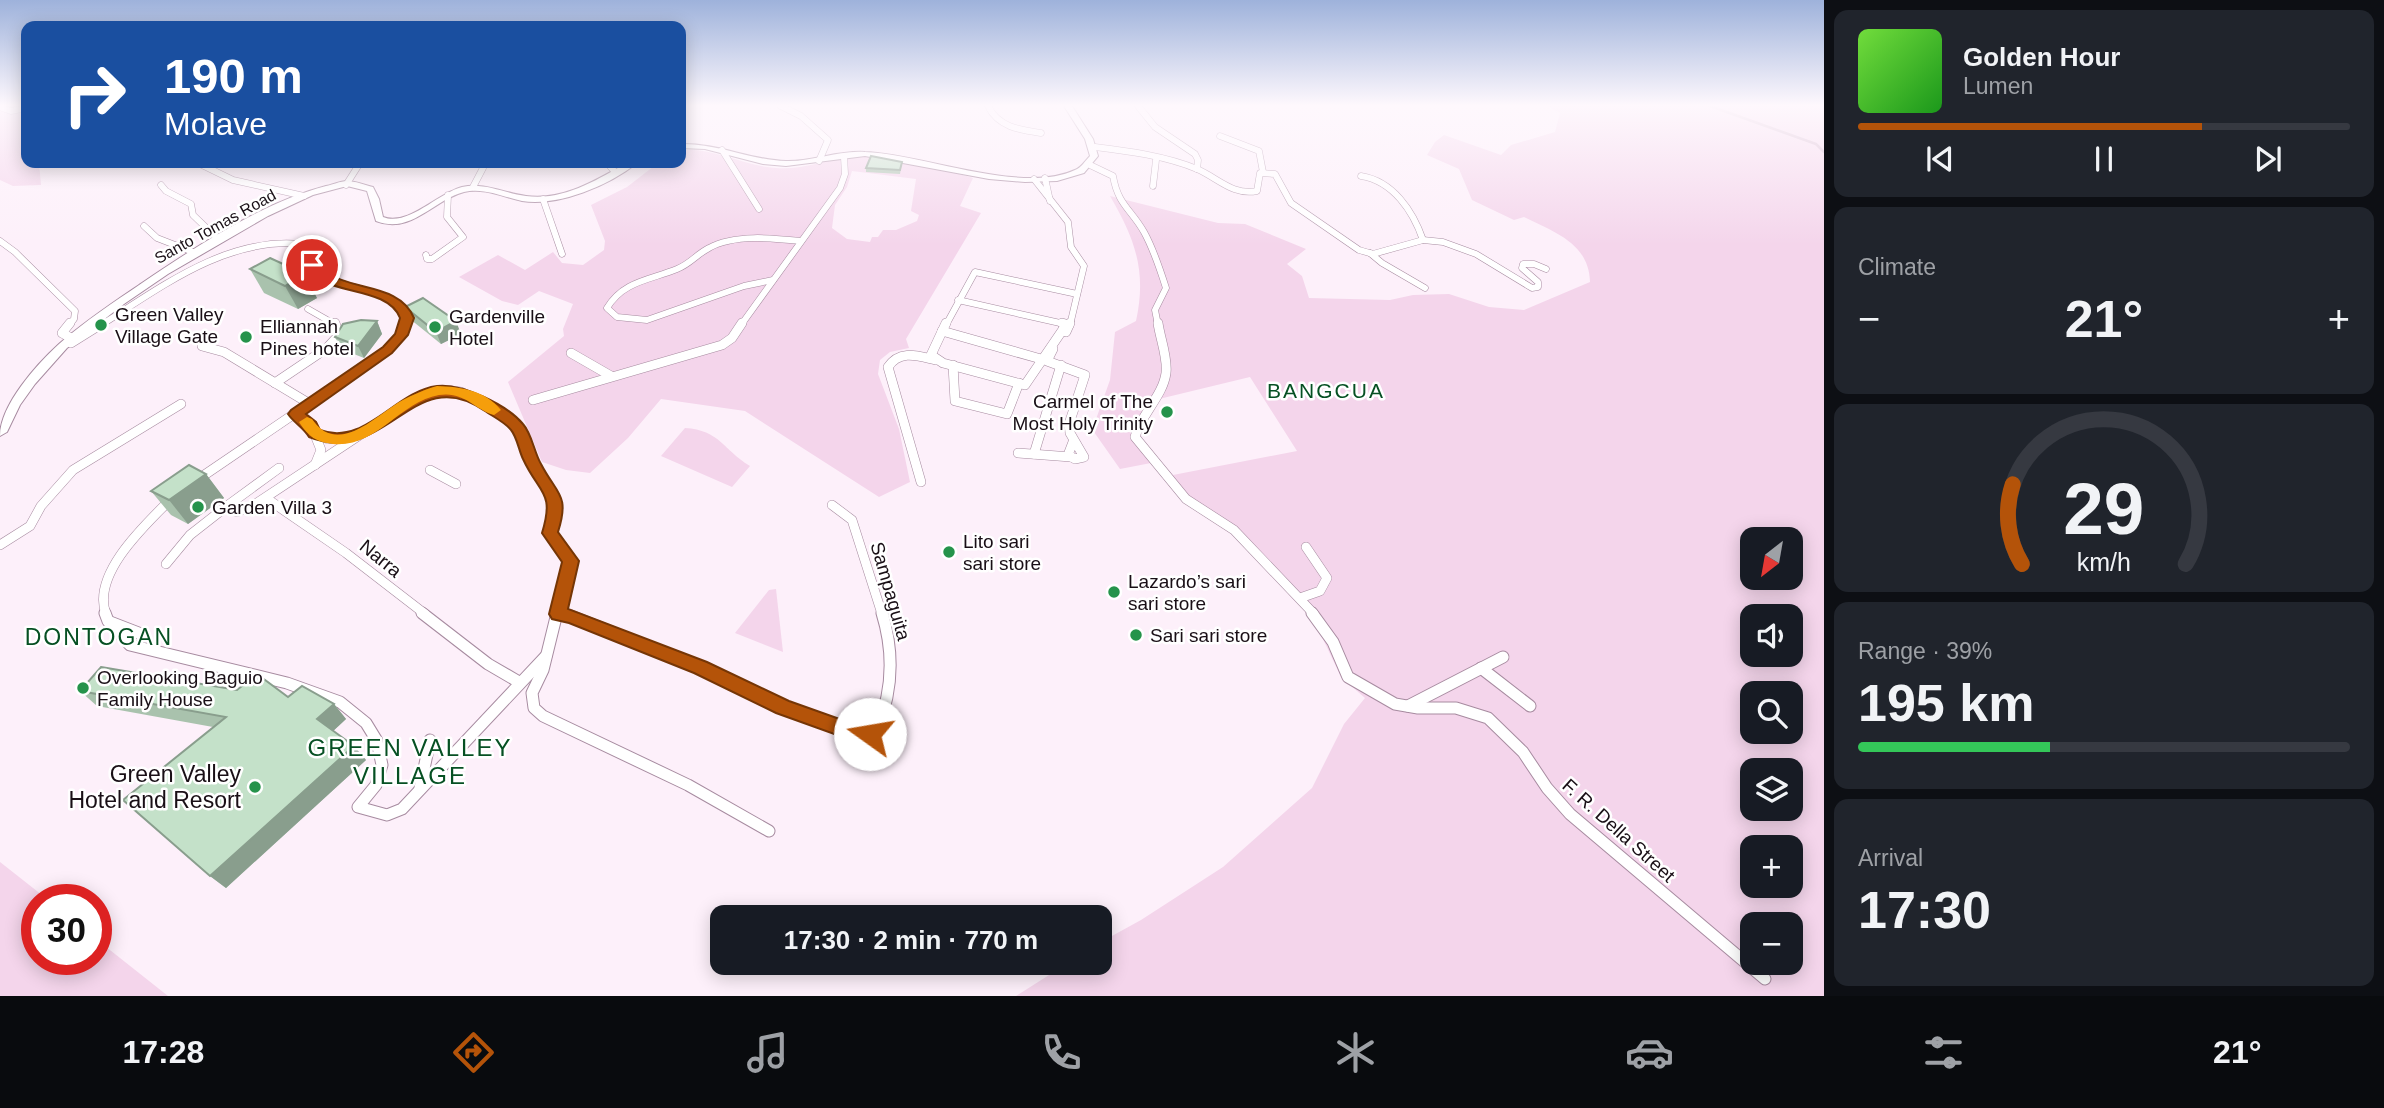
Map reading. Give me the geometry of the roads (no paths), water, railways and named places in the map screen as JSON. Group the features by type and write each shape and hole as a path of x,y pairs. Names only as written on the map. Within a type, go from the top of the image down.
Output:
{"street":[{"path":"725,152 759,209"},
{"path":"730,152 774,163 819,161 865,154 980,177 1034,179 1073,176 1090,165 1094,152"},
{"path":"819,161 823,152"},
{"path":"1131,152 1197,169 1227,188 1248,193 1256,191 1257,176 1263,172"},
{"path":"1193,152 1198,160 1197,169"},
{"path":"1259,152 1259,166 1263,172 1278,176 1287,199 1298,209 1323,223 1356,248 1370,253 1376,260 1424,288"},
{"path":"533,400 722,345 732,338 840,188 845,174 844,157"},
{"path":"1153,186 1156,160"},
{"name":"F. R. Della Street","path":"1090,165 1113,176 1116,195 1143,230 1157,259 1166,288 1154,310 1167,366 1166,376 1138,425 1136,440 1185,499 1234,530 1300,598 1333,642 1348,677 1382,699 1406,707 1456,708 1488,718 1523,752 1546,788 1570,814 1765,979"},
{"path":"205,168 232,179 304,196"},
{"path":"357,168 346,185 362,186 372,191 379,219 383,223 413,216 448,195 473,187 542,199 580,192 625,168"},
{"path":"473,187 484,168"},
{"path":"612,168 616,173"},
{"path":"1361,176 1372,177 1387,186 1417,223 1423,240"},
{"path":"1045,178 1050,202"},
{"path":"1018,453 1080,458 1085,455 1069,434 1070,415 1085,375 1047,361 1068,325 1084,266 1071,247 1068,222 1034,179"},
{"path":"161,185 166,191 191,204 192,215 218,239"},
{"name":"Santo Tomas Road","path":"0,432 15,405 60,349 88,323 193,252 304,196 346,185"},
{"path":"426,255 427,259 432,259 463,237 447,217 448,195"},
{"path":"542,199 562,254"},
{"path":"144,226 157,237 193,252"},
{"path":"773,279 744,286 647,320 617,317 607,308 611,299 623,289 688,265 702,249 774,237 801,241"},
{"path":"1370,253 1423,240 1443,242 1465,249 1532,288 1538,287 1538,282 1522,268 1522,264 1534,264 1546,269"},
{"path":"0,241 15,252 75,311 74,318 62,333 71,338"},
{"path":"60,349 217,259 255,245 290,241 300,244 312,265 325,278 390,299 404,310 407,318 401,335 388,350 185,488"},
{"path":"937,360 931,353 972,274 980,272 1077,294"},
{"path":"958,300 1068,325"},
{"path":"275,383 336,341 338,335 335,323 309,309"},
{"path":"921,482 888,367 891,359 900,355 937,360 1025,385 1041,359 1068,325"},
{"path":"942,331 1041,359"},
{"path":"202,346 224,352 310,404"},
{"path":"571,353 611,376"},
{"path":"953,365 955,401 1007,414 1019,383"},
{"path":"1034,454 1061,365"},
{"path":"227,506 234,511 241,511 266,498 408,403 437,391 461,392 475,397 517,427 532,463 556,502 557,510 550,533 570,561 546,656 532,693 534,708 538,713 688,785 769,831"},
{"path":"0,545 30,526 41,506 73,470 181,404"},
{"path":"296,414 311,425 321,450 314,466"},
{"path":"314,433 328,439 342,439 368,431"},
{"path":"1071,457 1068,451 1073,442"},
{"path":"166,564 190,535 279,468"},
{"path":"430,470 456,484"},
{"path":"176,495 159,509 121,554 104,592 103,607 108,621 130,645 287,683 340,702 366,723 377,741 382,765 376,785 358,807 380,815 395,813 519,681 539,669"},
{"name":"Narra","path":"266,498 346,553 488,664 519,681"},
{"name":"Sampaguita","path":"558,614 571,616 700,667 783,707 862,736 870,734 877,729 887,706 891,667 889,635 852,520 832,505"},
{"path":"1300,598 1320,590 1327,579 1306,547"},
{"path":"108,621 141,634"},
{"path":"1406,707 1503,657"},
{"path":"1481,668 1530,706"},
{"path":"420,789 430,740"}],"place":[{"name":"Green Valley Village Gate","path":"101,325"},
{"name":"Gardenville Hotel","path":"435,327"},
{"name":"Elliannah Pines hotel","path":"246,337"},
{"name":"Carmel of The Most Holy Trinity","path":"1167,412"},
{"name":"Garden Villa 3","path":"198,507"},
{"name":"Lito sari sari store","path":"949,552"},
{"name":"Lazardo’s sari sari store","path":"1114,592"},
{"name":"Sari sari store","path":"1136,635"},
{"name":"Overlooking Baguio Family House","path":"83,688"},
{"name":"Green Valley Hotel and Resort","path":"255,787"}],"district":[{"name":"BANGCUA","path":"1326,391"},
{"name":"DONTOGAN","path":"99,637"},
{"name":"GREEN VALLEY VILLAGE","path":"410,762"}]}
